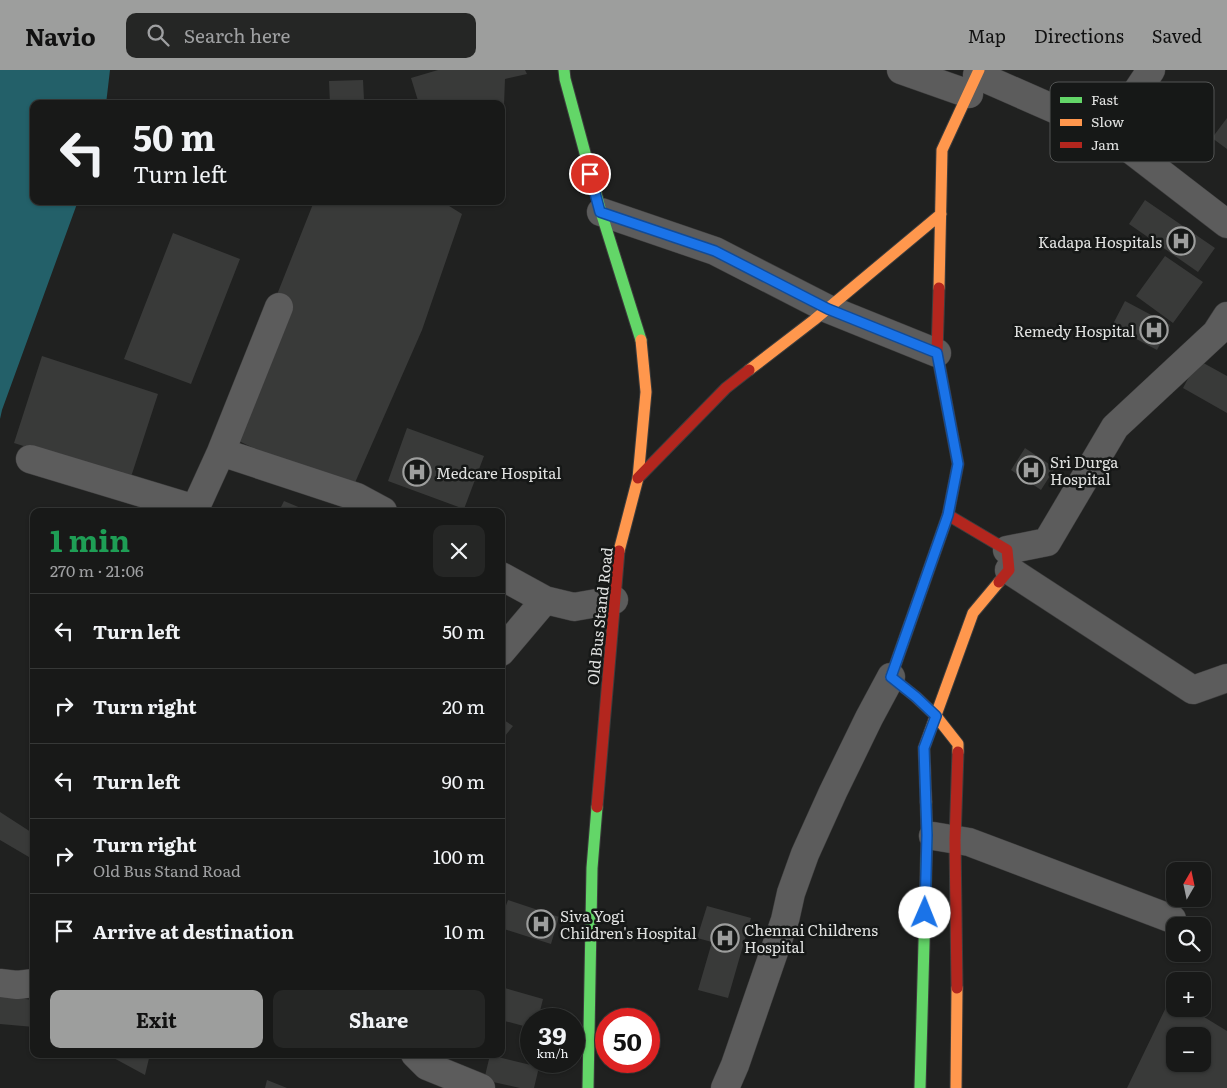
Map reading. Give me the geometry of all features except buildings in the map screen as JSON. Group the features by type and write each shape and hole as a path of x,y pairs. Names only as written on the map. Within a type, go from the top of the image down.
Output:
{"main road":[{"name":"Old Bus Stand Road","path":"564,70 600,212 641,341 646,392 638,478 618,554 614,600 592,868 588,1088"},
{"path":"956,1088 955,840 958,744 936,716 891,677 948,515 958,464 937,353 942,150 975,80"},
{"path":"638,478 726,388 828,309 941,214"},
{"path":"920,1088 927,835 924,748 973,613 1008,560 948,515"}],"street":[{"path":"901,70 975,80 1050,110"},
{"path":"1143,82 1151,70"},
{"path":"1146,162 1227,224"},
{"path":"600,212 715,251 828,309 937,353"},
{"path":"195,508 221,452 279,306"},
{"path":"1008,560 1047,542 1115,427 1223,329"},
{"path":"221,452 357,497 378,508"},
{"path":"30,459 192,508"},
{"path":"1008,560 1193,690 1227,678"},
{"path":"505,578 545,600 574,607 614,600"},
{"path":"505,647 545,600"},
{"path":"725,1088 785,920 791,893 805,854 833,792 891,677"},
{"path":"927,835 969,842 1167,917"},
{"path":"0,983 17,985 30,983"},
{"path":"419,1058 427,1066 481,1088"}],"water":[{"path":"0,70 110,70 106,100 30,100 30,205 77,205 0,419"}],"traffic: fast":[{"path":"564,70 601,212 641,340"},
{"path":"920,1088 927,835 926,802"},
{"path":"588,1088 592,868 597,807"}],"traffic: slow":[{"path":"939,288 942,150 979,70"},
{"path":"749,370 814,320 941,214"},
{"path":"619,551 638,478 646,392 641,340"},
{"path":"948,515 891,677 936,716 958,744 958,752"},
{"path":"926,802 924,748 973,613 999,582"},
{"path":"956,1088 957,988"}],"traffic: jam":[{"path":"939,288 937,353 958,464 948,515 1007,550 1009,570 999,582"},
{"path":"638,478 726,388 749,370"},
{"path":"597,807 619,551"},
{"path":"957,988 955,840 958,752"}],"place":[{"name":"Kadapa Hospitals","path":"1181,241"},
{"name":"Remedy Hospital","path":"1154,330"},
{"name":"Sri Durga Hospital","path":"1031,470"},
{"name":"Medcare Hospital","path":"417,472"},
{"name":"Siva Yogi Children's Hospital","path":"541,924"},
{"name":"Chennai Childrens Hospital","path":"725,938"}],"route":[{"path":"590,174 600,212 715,251 828,309 937,353 958,464 948,515 891,677 936,716 924,748 927,835 925,913"}]}
